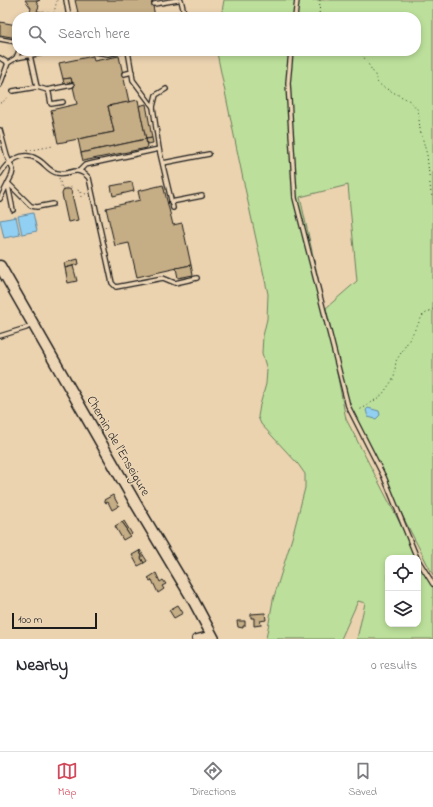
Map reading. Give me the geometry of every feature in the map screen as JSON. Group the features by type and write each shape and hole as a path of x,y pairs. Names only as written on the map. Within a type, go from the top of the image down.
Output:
{"street":[{"name":"Chemin de l'Enseigure","path":"0,266 136,504 192,598 213,637"},
{"path":"196,639 213,637"}],"lane":[{"path":"66,0 68,12"},
{"path":"154,4 178,0"},
{"path":"181,0 184,12"},
{"path":"296,12 297,0"},
{"path":"0,39 12,41"},
{"path":"0,85 8,63 16,58 25,56"},
{"path":"30,56 37,86"},
{"path":"129,56 133,80 153,107"},
{"path":"291,56 288,83 295,198 348,406 384,478 416,555"},
{"path":"0,58 8,63"},
{"path":"124,74 132,72"},
{"path":"13,91 37,86 47,90 72,85"},
{"path":"166,89 156,94 153,107 159,149 173,208"},
{"path":"47,90 49,92 51,104 63,102"},
{"path":"0,130 9,163 13,170 0,199"},
{"path":"79,171 85,165 159,149"},
{"path":"162,163 209,154"},
{"path":"0,174 14,159 29,156 37,159 58,174 75,170 85,174 88,178 112,283 116,287 163,278 175,283 197,278"},
{"path":"8,184 31,206 37,207 53,204"},
{"path":"8,184 13,210"},
{"path":"171,202 202,196"},
{"path":"0,336 26,328 33,324"},
{"path":"421,564 433,584"}],"path":[{"path":"54,12 57,0"},
{"path":"319,12 320,0"},
{"path":"363,56 375,75 377,82 383,87 410,101 418,110 420,129 427,155 431,194 433,198"},
{"path":"0,103 3,102 8,96"},
{"path":"26,151 53,146"},
{"path":"59,178 62,189 71,187 90,197"},
{"path":"80,192 81,197"},
{"path":"105,226 106,228 110,226"},
{"path":"352,413 365,407 382,395 394,378 396,361 422,315 433,309"}],"green space":[{"path":"224,0 433,0 433,575 350,414 326,308 357,281 348,185 300,197 322,296 346,419 416,555 385,555 385,627 421,627 421,564 433,585 433,639 357,639 365,603 358,601 341,639 266,639 273,600 292,538 305,488 305,474 298,464 261,424 258,417 266,384 267,370 262,353 263,336 267,319 268,294 218,56 421,56 421,12 222,12"}],"water":[{"path":"33,213 37,231 22,234 18,216"},
{"path":"16,217 20,235 4,238 0,220"},
{"path":"368,408 379,411 380,415 376,419 368,417 366,410"}],"building":[{"path":"25,0 40,0 36,2 39,6 37,11 42,12 30,12 31,8"},
{"path":"75,0 152,0 154,12 78,12"},
{"path":"0,22 12,24 12,37 0,35"},
{"path":"93,56 94,61 119,56 129,102 108,106 114,132 58,143 51,110 77,104 71,78 63,79 59,63"},
{"path":"71,78 72,82 64,84 63,79"},
{"path":"138,100 146,139 81,153 78,139 114,132 108,106"},
{"path":"146,104 152,138 146,139 139,106"},
{"path":"152,138 153,143 147,144 146,139"},
{"path":"146,139 147,148 83,161 81,153"},
{"path":"132,182 134,191 113,196 111,186"},
{"path":"163,185 173,225 182,223 191,265 137,277 129,243 115,246 106,208 140,200 138,191"},
{"path":"64,189 71,190 78,220 68,222 62,194"},
{"path":"78,259 79,264 65,268 64,263"},
{"path":"191,265 193,275 178,278 176,268"},
{"path":"73,266 77,281 68,283 65,268"},
{"path":"113,495 119,506 112,510 108,502 106,503 104,500"},
{"path":"124,521 132,534 130,536 122,522"},
{"path":"122,522 130,536 123,540 115,526"},
{"path":"140,550 147,561 144,563 141,558 142,556 139,551"},
{"path":"139,551 144,563 138,566 132,555"},
{"path":"156,573 160,582 163,580 166,584 162,586 164,589 158,593 152,580 150,581 148,578"},
{"path":"178,605 183,613 174,618 169,610"},
{"path":"265,613 266,620 260,621 261,625 254,626 254,618 251,618 251,614"},
{"path":"237,621 245,621 245,626 243,626 243,628 238,627"}]}
